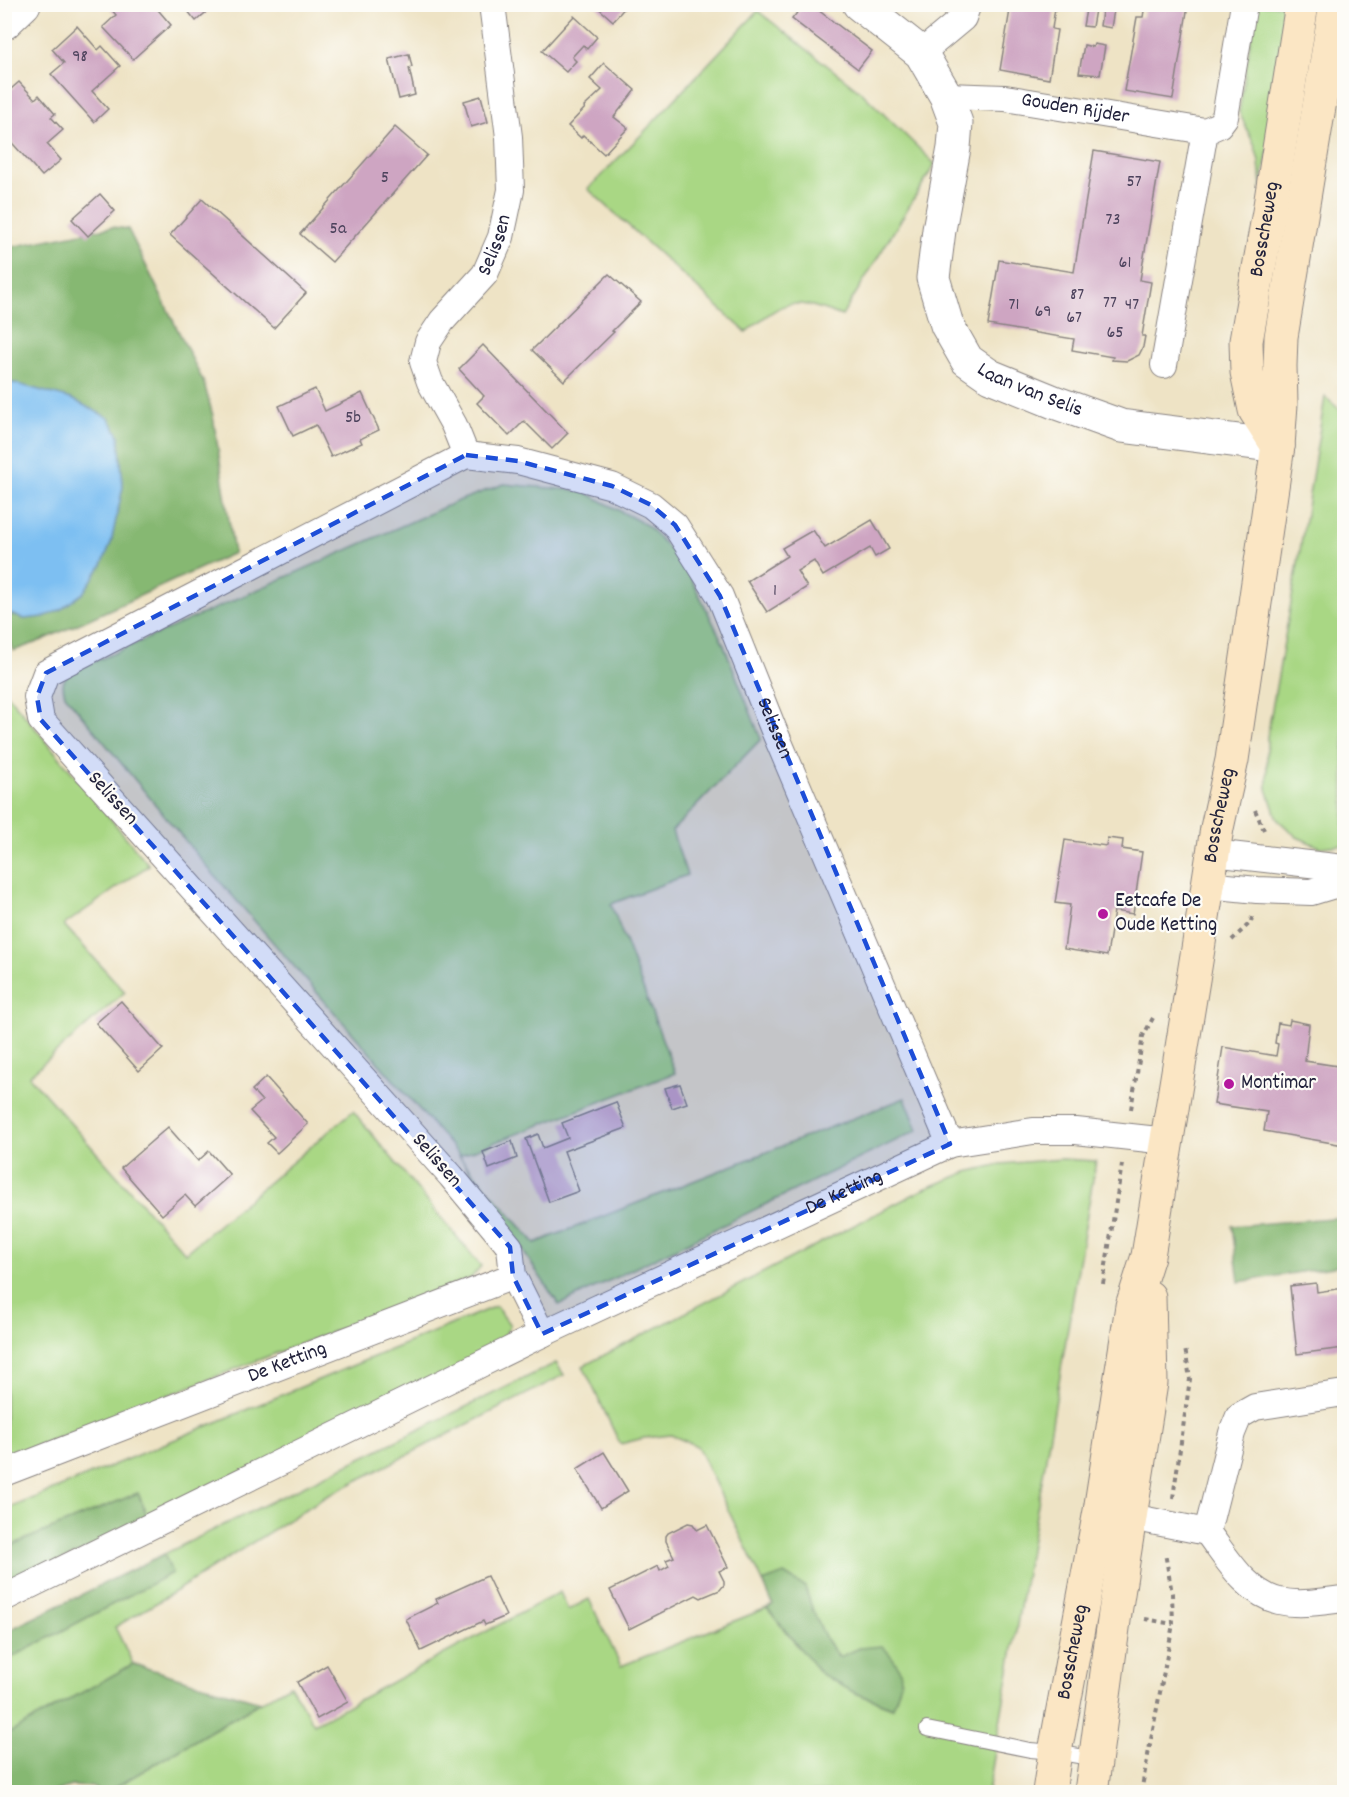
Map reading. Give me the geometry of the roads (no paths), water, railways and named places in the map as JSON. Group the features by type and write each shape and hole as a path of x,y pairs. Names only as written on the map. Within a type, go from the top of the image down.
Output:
{"main road":[{"name":"Bosscheweg","path":"1278,446 1255,410 1247,372 1246,341 1302,4"},
{"name":"Bosscheweg","path":"1049,1792 1055,1752 1151,1383 1148,1257 1213,853 1232,760 1278,446 1281,404 1281,337 1336,4"},
{"name":"Bosscheweg","path":"1091,1792 1115,1613 1116,1513"}],"street":[{"path":"4,22 24,4"},
{"name":"Selissen","path":"466,455 454,425 430,382 423,362 428,342 442,321 485,273 501,237 511,190 509,137 492,4"},
{"name":"Laan van Selis","path":"859,4 921,53 946,96 956,123 933,278 947,325 968,360 990,376 1121,426 1278,446"},
{"path":"921,53 963,18 968,4"},
{"path":"1164,365 1205,131 1219,125 1225,117 1244,4"},
{"name":"Gouden Rijder","path":"946,96 1005,98 1205,131"},
{"name":"Selissen","path":"513,1276 510,1247 451,1176 41,720 37,697 46,673 466,455 518,461 612,486 651,505 675,525 720,596 773,728 950,1144"},
{"path":"1213,853 1344,868"},
{"path":"1208,885 1311,892 1344,882"},
{"name":"De Ketting","path":"4,1598 542,1334 950,1144 1033,1131 1076,1131 1167,1141"},
{"path":"513,1276 542,1334"},
{"name":"De Ketting","path":"4,1473 513,1276"},
{"path":"1207,1532 1232,1433 1239,1416 1255,1407 1344,1393"},
{"path":"1116,1513 1207,1532 1243,1578 1258,1593 1279,1601 1303,1603 1344,1599"}],"lane":[{"path":"927,1729 1030,1750 1096,1759"}],"water":[{"path":"5,382 72,399 109,418 119,435 123,487 111,543 102,565 83,593 60,610 44,617 24,619 5,612"}],"place":[{"name":"Eetcafe De Oude Ketting","path":"1103,914"},
{"name":"Montimar","path":"1229,1084"}]}
